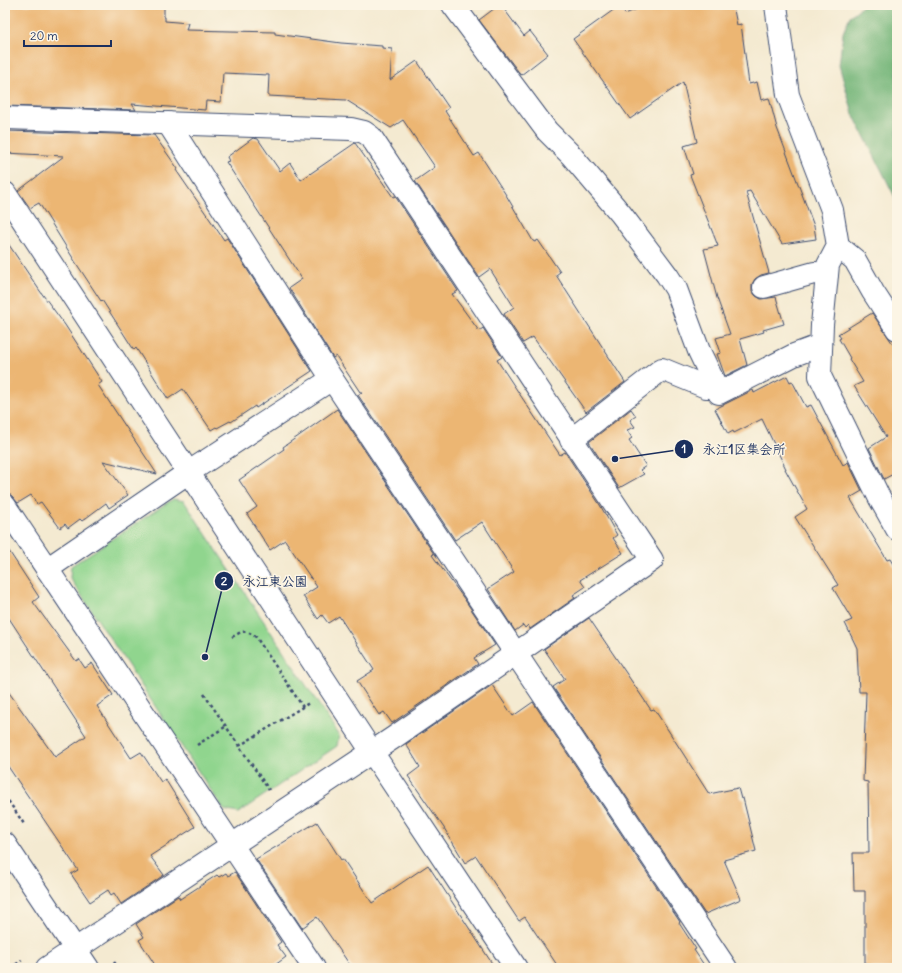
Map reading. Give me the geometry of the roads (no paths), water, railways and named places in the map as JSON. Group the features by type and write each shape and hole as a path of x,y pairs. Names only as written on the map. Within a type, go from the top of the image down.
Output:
{"street":[{"path":"453,5 547,131 571,155 621,214 667,275 676,289 699,351 719,393 794,355 821,345"},
{"path":"776,5 788,94 832,210 838,246 828,265 821,345 820,376 879,497 897,529"},
{"path":"5,118 351,129 364,132 371,137 652,560 372,752 47,968"},
{"path":"168,123 332,379 726,968"},
{"path":"5,193 372,752 516,968"},
{"path":"838,246 855,260 873,292 897,329"},
{"path":"764,288 814,273 827,274"},
{"path":"571,440 662,369 706,387 716,386"},
{"path":"47,569 188,472 332,379"},
{"path":"5,506 314,968"},
{"path":"5,844 88,968"}],"place":[{"name":"永江1区集会所","path":"615,459"},
{"name":"永江東公園","path":"205,657"}]}
